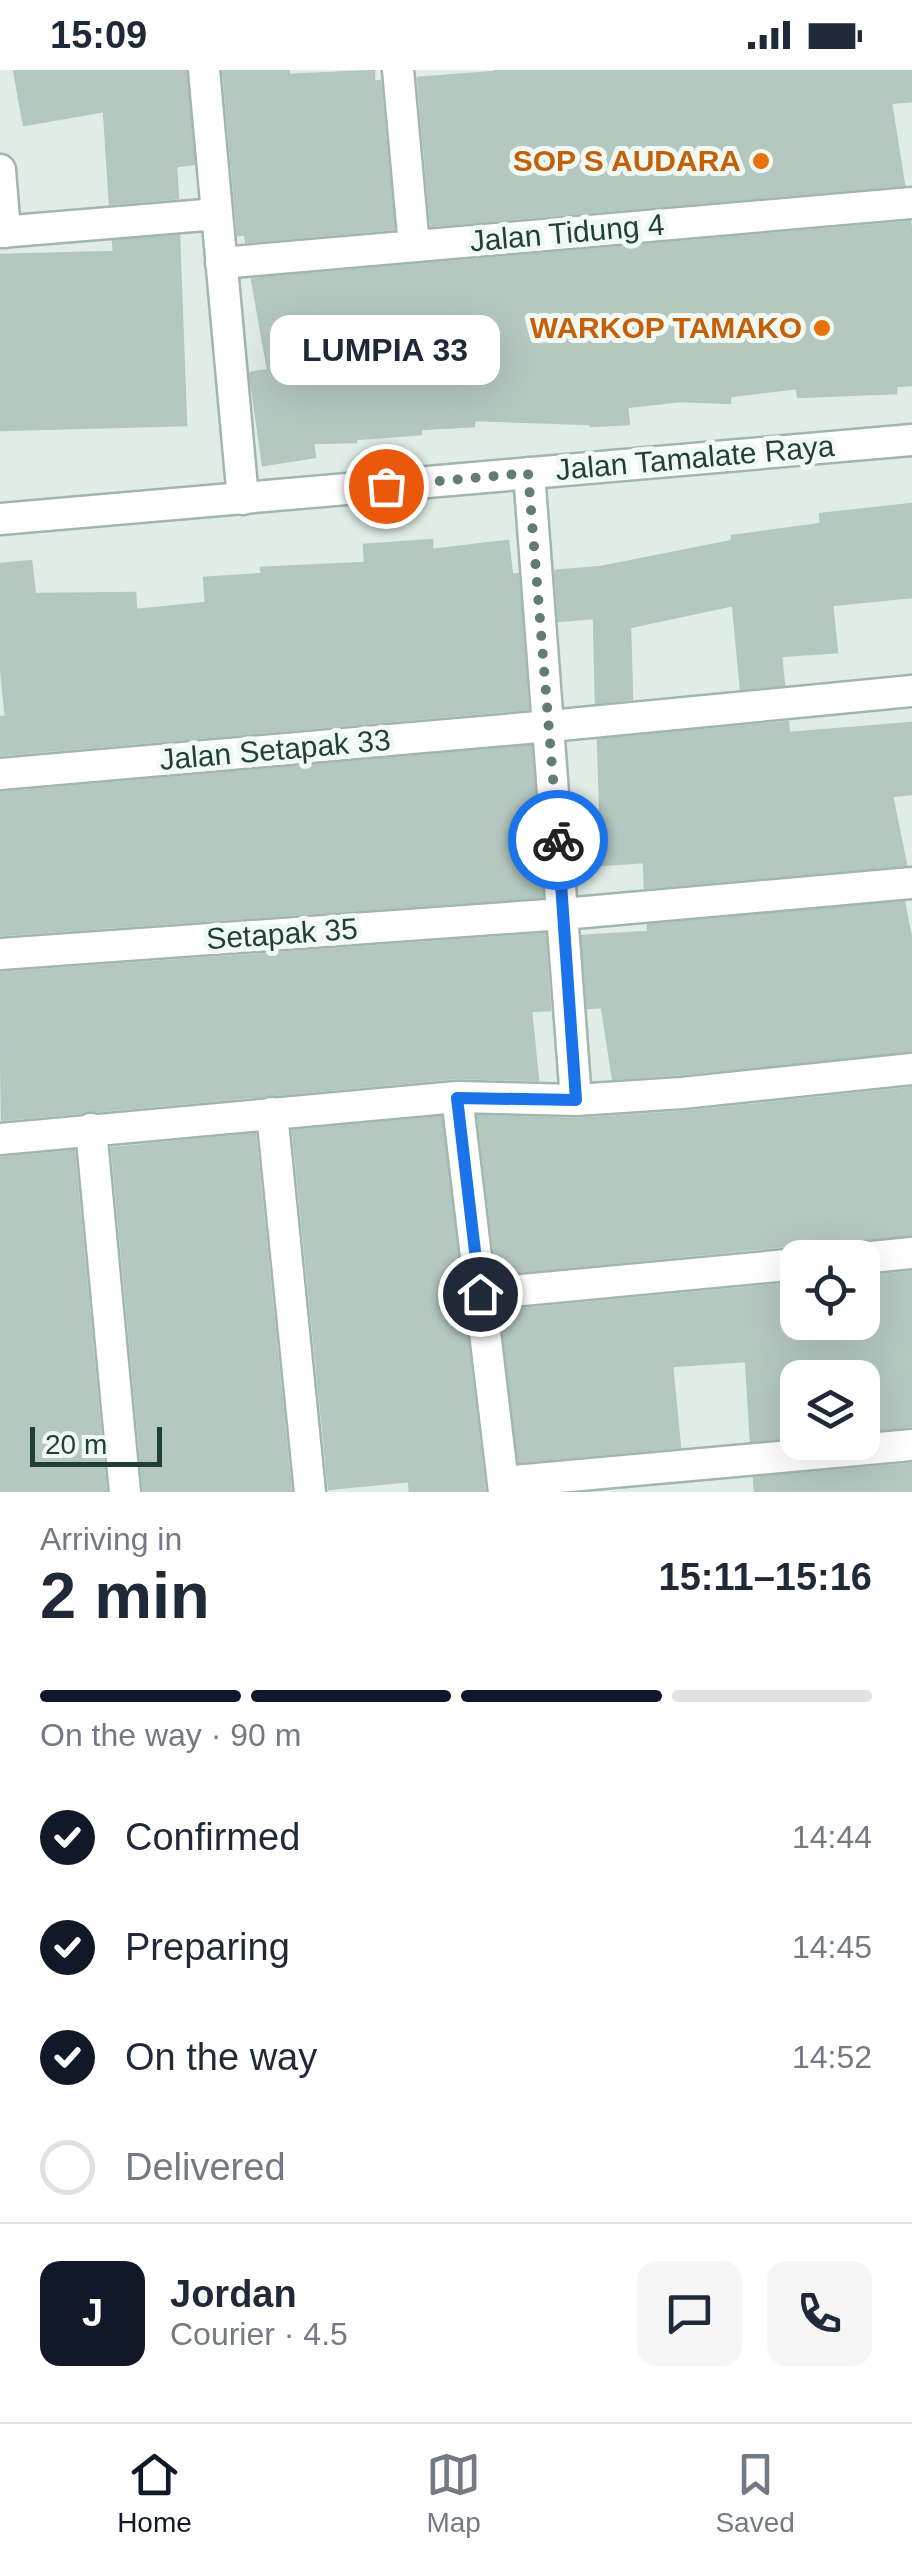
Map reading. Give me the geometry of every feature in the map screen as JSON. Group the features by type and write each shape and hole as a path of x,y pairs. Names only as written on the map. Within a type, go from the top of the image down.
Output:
{"street":[{"path":"204,70 242,499"},
{"path":"398,70 414,246"},
{"path":"0,170 2,232 217,214"},
{"name":"Jalan Tidung 4","path":"221,264 912,203"},
{"name":"Jalan Tamalate Raya","path":"0,519 912,440"},
{"path":"528,473 576,1100"},
{"name":"Jalan Setapak 33","path":"0,774 912,691"},
{"name":"Setapak 35","path":"0,954 564,914 912,883"},
{"path":"0,1138 457,1098 576,1100 700,1091 912,1069"},
{"path":"457,1098 504,1487 912,1444"},
{"path":"272,1113 310,1492"},
{"path":"91,1130 125,1492"},
{"path":"880,1256 912,1253"},
{"path":"480,1294 780,1266"}],"building":[{"path":"14,70 186,70 194,164 176,166 178,198 110,204 104,111 24,125"},
{"path":"223,70 288,70 289,75 374,71 374,82 380,81 394,229 246,242 245,234 238,235"},
{"path":"495,70 912,70 912,101 891,103 904,185 431,226 418,78"},
{"path":"910,222 912,385 896,386 896,393 798,397 797,388 730,396 730,403 680,401 627,407 629,424 474,420 474,426 421,429 421,434 313,443 315,457 263,465 250,373 268,370 252,279"},
{"path":"179,236 186,425 0,430 0,255 114,252 113,241"},
{"path":"912,504 912,597 832,605 837,652 781,656 784,685 741,689 733,605 630,627 632,699 596,703 594,618 559,621 555,571 601,567 732,541 732,536 821,524 820,514"},
{"path":"432,540 432,550 508,541 512,575 518,574 528,709 0,755 0,717 6,717 0,659 0,564 31,561 35,594 135,593 136,610 206,603 204,578 262,574 261,568 365,563 364,545"},
{"path":"788,722 789,733 912,723 912,794 892,796 906,865 645,888 644,862 602,865 598,740"},
{"path":"531,746 542,897 0,935 0,793"},
{"path":"904,902 912,943 912,1051 613,1079 602,1007 588,1008 582,936 648,932 648,925"},
{"path":"545,934 550,1010 531,1011 538,1080 455,1078 2,1120 0,973"},
{"path":"912,1088 912,1235 780,1240 780,1247 497,1274 478,1116 577,1119"},
{"path":"441,1117 485,1492 410,1492 409,1481 329,1489 293,1131"},
{"path":"255,1134 291,1492 144,1492 112,1148"},
{"path":"74,1151 106,1492 0,1492 0,1158"},
{"path":"912,1272 912,1426 880,1429 880,1360 780,1360 780,1439 751,1441 746,1361 672,1366 680,1447 519,1462 501,1311 780,1285 780,1340 880,1340 880,1275"},
{"path":"912,1464 912,1492 755,1492 754,1478"}],"way so far":[{"path":"386,486 528,473 558,840"}],"place":[{"name":"SOP S AUDARA","path":"761,161"},
{"name":"WARKOP TAMAKO","path":"822,328"},
{"name":"LUMPIA 33","path":"386,486"}],"route":[{"path":"480,1294 457,1098 576,1100 558,840"}]}
